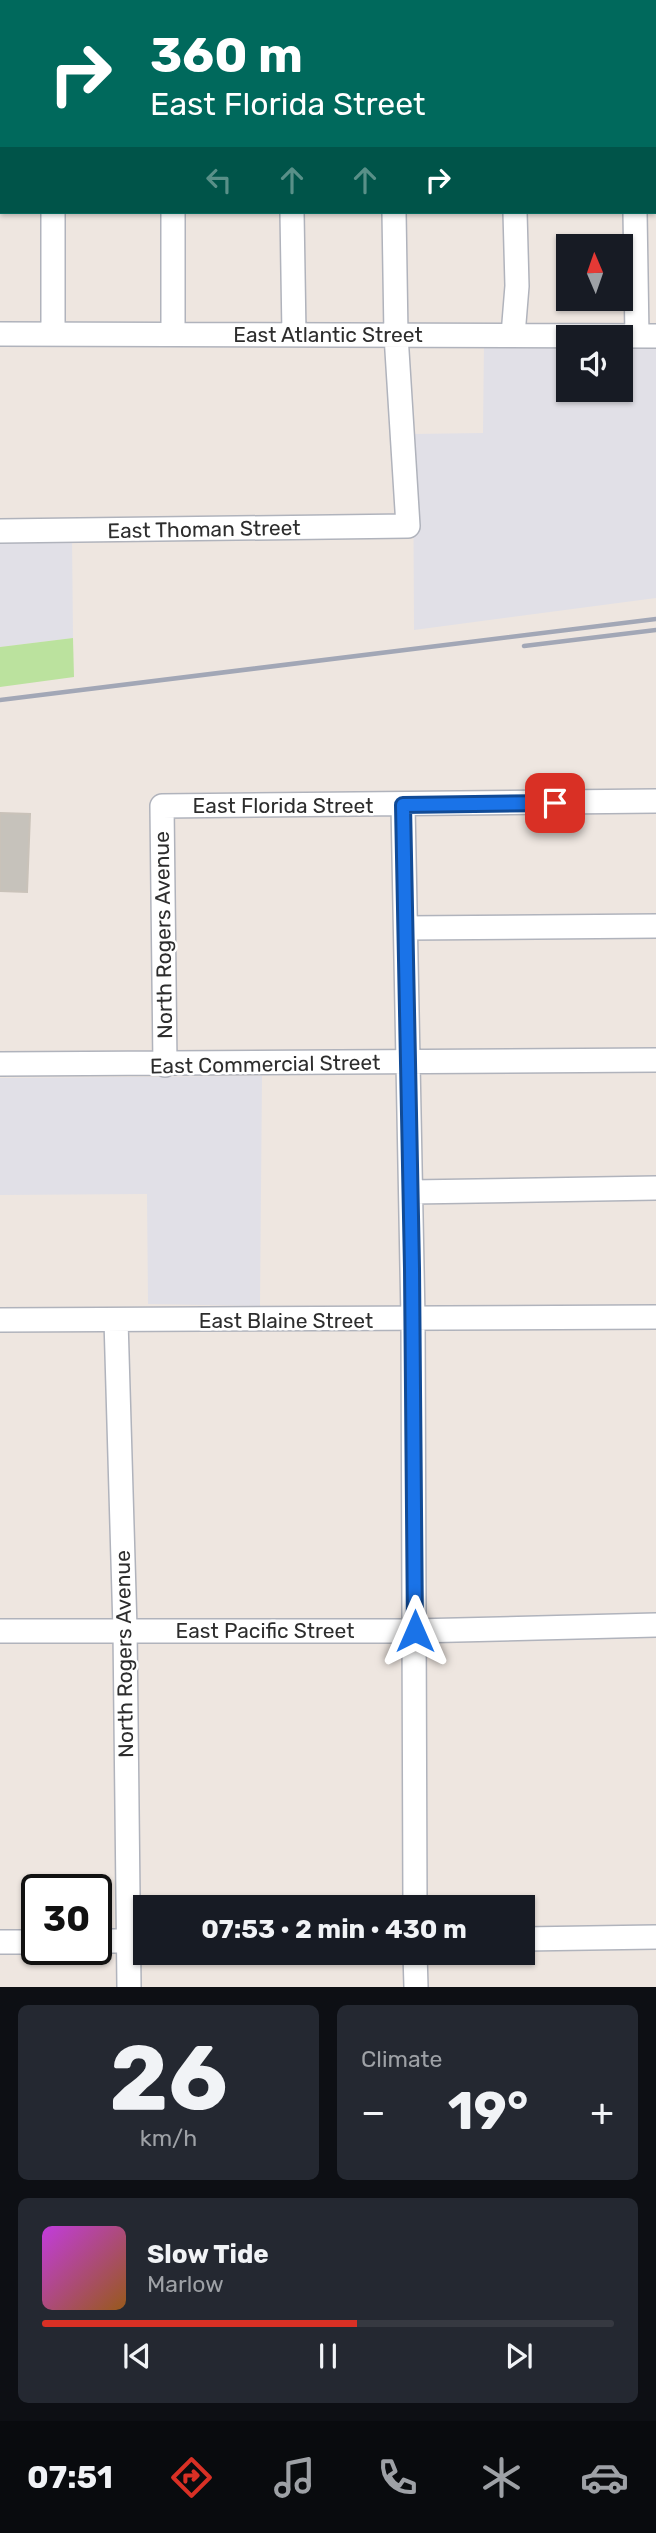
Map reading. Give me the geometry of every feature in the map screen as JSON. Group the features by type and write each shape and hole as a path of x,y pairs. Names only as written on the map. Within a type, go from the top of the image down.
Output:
{"street":[{"path":"52,214 53,334"},
{"path":"173,214 173,333"},
{"path":"292,214 294,334"},
{"path":"394,214 396,335"},
{"path":"513,335 517,286 515,214"},
{"path":"635,214 646,336"},
{"name":"East Atlantic Street","path":"0,334 646,336"},
{"name":"East Thoman Street","path":"0,531 408,526 396,335"},
{"name":"East Florida Street","path":"162,806 656,802"},
{"path":"403,805 413,1319 415,1895"},
{"name":"North Rogers Avenue","path":"162,806 165,1065"},
{"path":"406,928 656,926"},
{"name":"East Commercial Street","path":"0,1064 656,1060"},
{"path":"411,1192 656,1188"},
{"name":"East Blaine Street","path":"0,1320 656,1317"},
{"name":"North Rogers Avenue","path":"116,1320 135,1895"},
{"name":"East Pacific Street","path":"0,1631 415,1631 656,1625"},
{"path":"535,1940 656,1937"},
{"path":"112,1941 133,1941"},
{"path":"0,1942 21,1942"},
{"name":"North Rogers Avenue","path":"129,1987 133,1964"},
{"path":"415,1965 416,1987"}],"shaded area":[{"path":"484,341 556,342 556,402 633,402 633,342 656,342 656,598 414,630 413,434 483,433"},
{"path":"0,537 72,537 73,638 0,647"},
{"path":"262,1076 260,1306 148,1304 147,1194 0,1195 0,1078"}],"green space":[{"path":"73,638 74,677 0,687 0,647"}],"building":[{"path":"0,813 30,814 27,892 0,891"}],"railway":[{"path":"0,700 656,619"},
{"path":"524,646 656,630"}],"route":[{"path":"415,1631 412,1268 403,805 555,803"}]}
